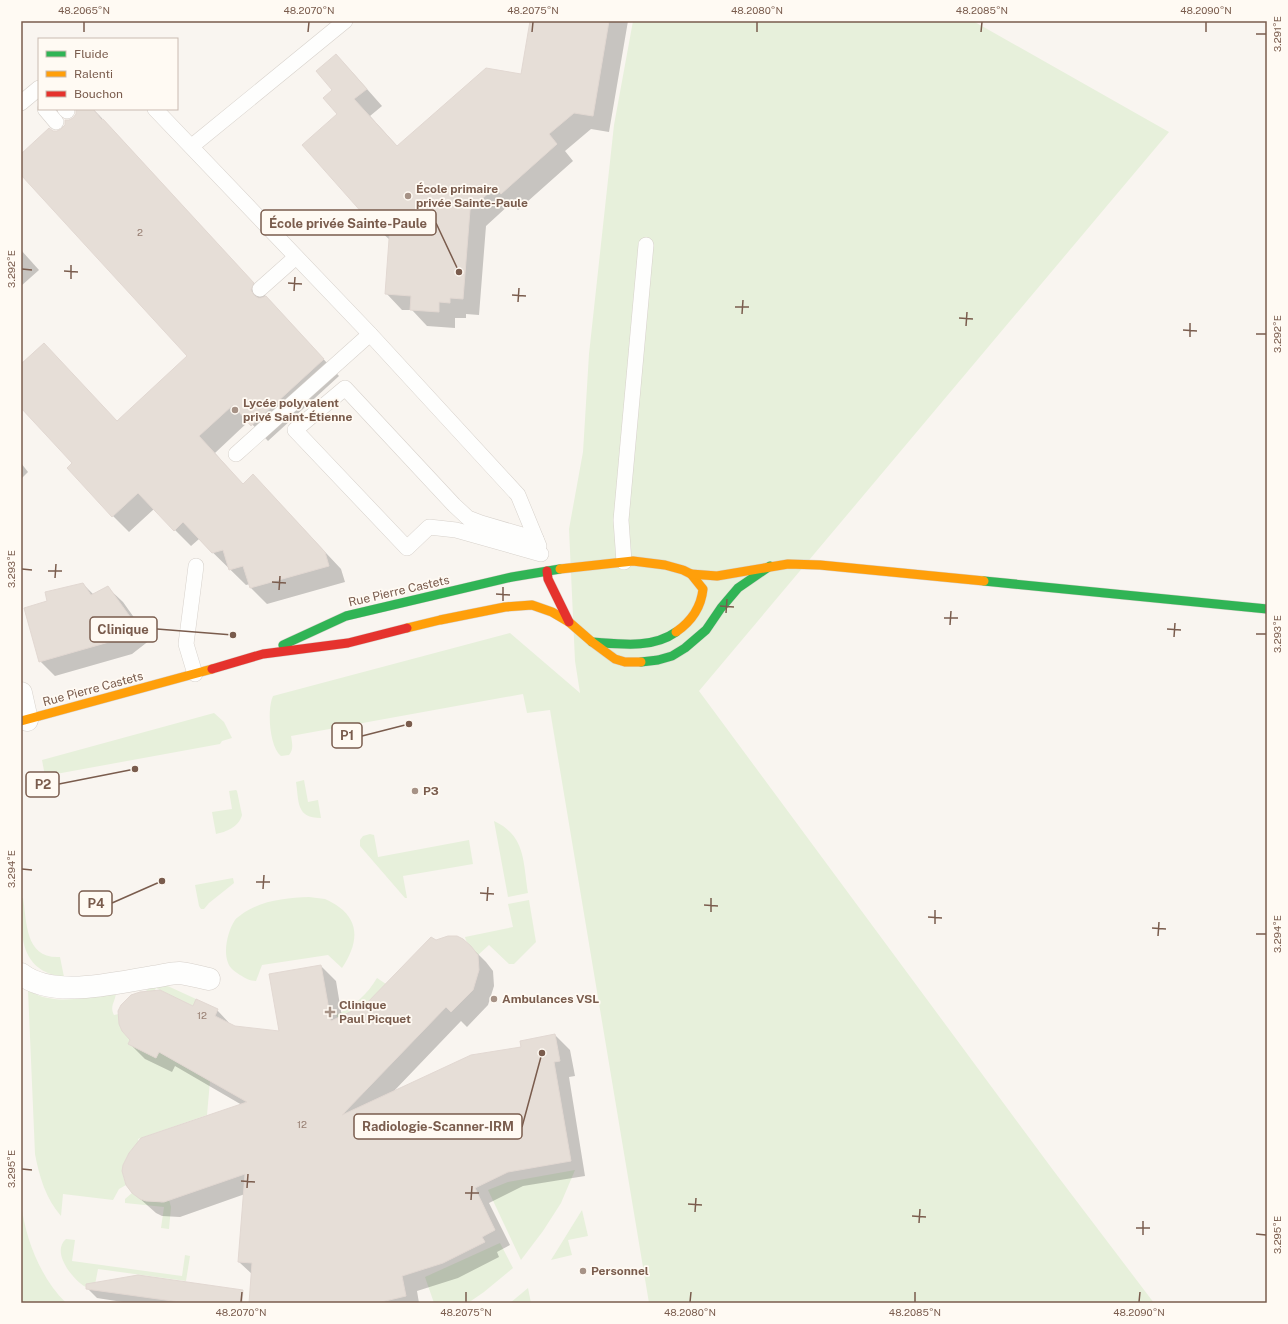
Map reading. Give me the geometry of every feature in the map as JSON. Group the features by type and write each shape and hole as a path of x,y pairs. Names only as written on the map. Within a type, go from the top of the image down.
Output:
{"street":[{"name":"Rue Pierre Castets","path":"24,721 263,654 346,616 512,577 547,571 633,561 665,565 691,574 717,576 788,564 820,565 1267,609"},
{"path":"547,571 548,579 569,622 615,659 625,662 644,662 672,656 685,648 706,630 721,608 738,588 770,566"},
{"path":"592,642 630,645 652,642 669,637 686,625 702,601 702,589 691,574"},
{"name":"Rue Pierre Castets","path":"263,654 348,643 480,611 505,607 532,605 552,612 569,622"},
{"path":"21,692 24,721"},
{"path":"21,974 28,980 46,986 64,988 89,986 178,973 210,979"}],"lane":[{"path":"192,146 345,21"},
{"path":"46,110 56,122"},
{"path":"157,110 370,334 518,495 542,554 547,571"},
{"path":"624,562 621,520 646,245"},
{"path":"260,290 296,257"},
{"path":"236,454 370,334"},
{"path":"536,540 468,518 454,506 345,388 295,430 407,548 429,527 456,530 542,554"},
{"path":"195,674 186,644 196,566"}],"green space":[{"path":"633,21 973,21 1169,132 699,691 1053,1170 1154,1303 649,1303 550,710 527,713 523,694 291,736 292,748 289,755 281,756 274,744 270,727 270,709 273,696 510,633 580,693 575,661 569,529 583,452 589,354 614,125"},
{"path":"214,713 224,722 232,738 222,741 220,744 45,776 42,760"},
{"path":"304,780 308,802 318,800 321,818 307,815 300,808 296,782"},
{"path":"236,790 242,815 235,826 224,832 216,834 212,812 232,809 229,791"},
{"path":"494,821 512,834 518,842 523,861 528,893 508,897"},
{"path":"370,834 374,835 378,857 469,840 473,864 403,876 407,898 405,898 360,846 360,840 363,836"},
{"path":"233,878 234,883 209,903 204,909 201,909 199,906 195,885"},
{"path":"309,897 325,899 339,907 351,921 354,928 353,944 351,952 342,968 328,955 262,965 256,981 246,978 232,969 227,958 226,945 232,925 236,918 250,909 266,903 283,899"},
{"path":"21,898 23,898 27,928 34,946 40,952 49,956 60,957 64,977 49,973 38,967 31,959 23,938 21,925"},
{"path":"529,900 536,942 514,964 509,964 489,945 478,955 468,944 465,937 513,927 508,904"},
{"path":"377,978 386,984 365,1005 338,1018 336,1015 360,1000"},
{"path":"159,982 196,999 193,1006 156,988 154,992 146,991 152,985"},
{"path":"28,990 38,995 60,999 83,998 116,992 112,1009 114,1015 119,1014 120,1025 130,1040 129,1044 156,1057 159,1052 210,1081 207,1115 138,1139 139,1143 130,1152 123,1167 126,1185 119,1189 113,1200 63,1194 61,1216 47,1195 35,1154"},
{"path":"575,1170 561,1203 543,1231 521,1260 488,1190 508,1182"},
{"path":"132,1193 148,1201 160,1201 161,1203 169,1200 171,1207 169,1229 161,1228 164,1207 125,1203 125,1199"},
{"path":"21,1204 26,1231 36,1257 49,1282 66,1303 21,1303"},
{"path":"582,1210 588,1236 568,1240 572,1255 551,1260"},
{"path":"66,1239 75,1240 72,1261 182,1276 185,1255 190,1256 186,1281 98,1269 94,1290 80,1283 67,1268 61,1256 62,1244"},
{"path":"500,1243 513,1268 468,1303 434,1303 425,1277"},
{"path":"528,1288 531,1303 510,1303"}],"building":[{"name":"École primaire privée Sainte-Paule","path":"530,21 609,21 593,116 574,113 549,134 557,144 501,194 495,187 470,210 463,299 450,298 450,303 439,302 439,312 410,310 411,296 385,294 390,226 372,224 302,145 337,114 323,98 332,90 316,71 336,54 367,89 354,99 397,146 486,68 521,74"},
{"path":"76,110 94,110 102,120 103,119 254,283 251,290 254,295 258,298 266,296 324,359 251,426 233,405 199,436 243,484 253,474 325,552 329,566 250,588 243,566 229,570 223,550 212,553 183,522 174,531 138,493 112,517 67,468 72,463 21,408 21,364 44,343 117,421 187,356 21,175 21,154 49,128 53,131 61,129 65,125 65,120 73,118 76,114"},
{"path":"83,583 91,595 108,586 136,625 116,640 39,662 24,608 47,601 45,592"},
{"name":"Clinique Paul Picquet","path":"448,936 457,936 463,939 478,955 479,970 473,990 451,1012 446,1007 342,1115 471,1055 521,1047 520,1041 555,1034 560,1061 554,1062 571,1161 508,1172 475,1188 495,1230 482,1237 485,1242 443,1263 402,1276 406,1296 377,1303 249,1303 252,1263 238,1262 245,1174 164,1202 146,1201 140,1199 132,1193 126,1185 122,1171 123,1165 129,1153 141,1138 247,1102 159,1052 156,1058 128,1044 130,1040 122,1031 119,1024 118,1011 121,1005 131,995 140,992 160,990 193,1006 196,999 218,1009 215,1016 235,1026 279,1031 269,974 321,965 331,1021 365,1005 431,937 436,940"},
{"path":"138,1275 243,1290 242,1303 187,1303 86,1289 86,1284"}],"traffic: fast":[{"path":"641,662 658,660 672,656 685,648 706,630 721,608 738,588 770,566"},
{"path":"283,645 346,616 512,577 560,569"},
{"path":"984,581 1267,609"},
{"path":"592,642 625,644 646,643 657,641 676,632"}],"traffic: slow":[{"path":"560,569 633,561 665,565 691,574 703,589 702,596 695,614 676,632"},
{"path":"691,574 717,576 788,564 820,565 984,581"},
{"path":"407,628 505,607 532,605 552,612 569,622 615,659 625,662 641,662"},
{"path":"21,721 212,669"}],"traffic: jam":[{"path":"547,571 548,579 569,622"},
{"path":"212,669 263,654 348,643 407,628"}],"place":[{"name":"École primaire privée Sainte-Paule","path":"408,196"},
{"name":"École privée Sainte-Paule","path":"459,272"},
{"name":"Lycée polyvalent privé Saint-Étienne","path":"235,410"},
{"name":"Clinique","path":"233,635"},
{"name":"P1","path":"409,724"},
{"name":"P2","path":"135,769"},
{"name":"P3","path":"415,791"},
{"name":"P4","path":"162,881"},
{"name":"Ambulances VSL","path":"494,999"},
{"name":"Clinique Paul Picquet","path":"330,1012"},
{"name":"Radiologie-Scanner-IRM","path":"542,1053"},
{"name":"Personnel","path":"583,1271"}]}
